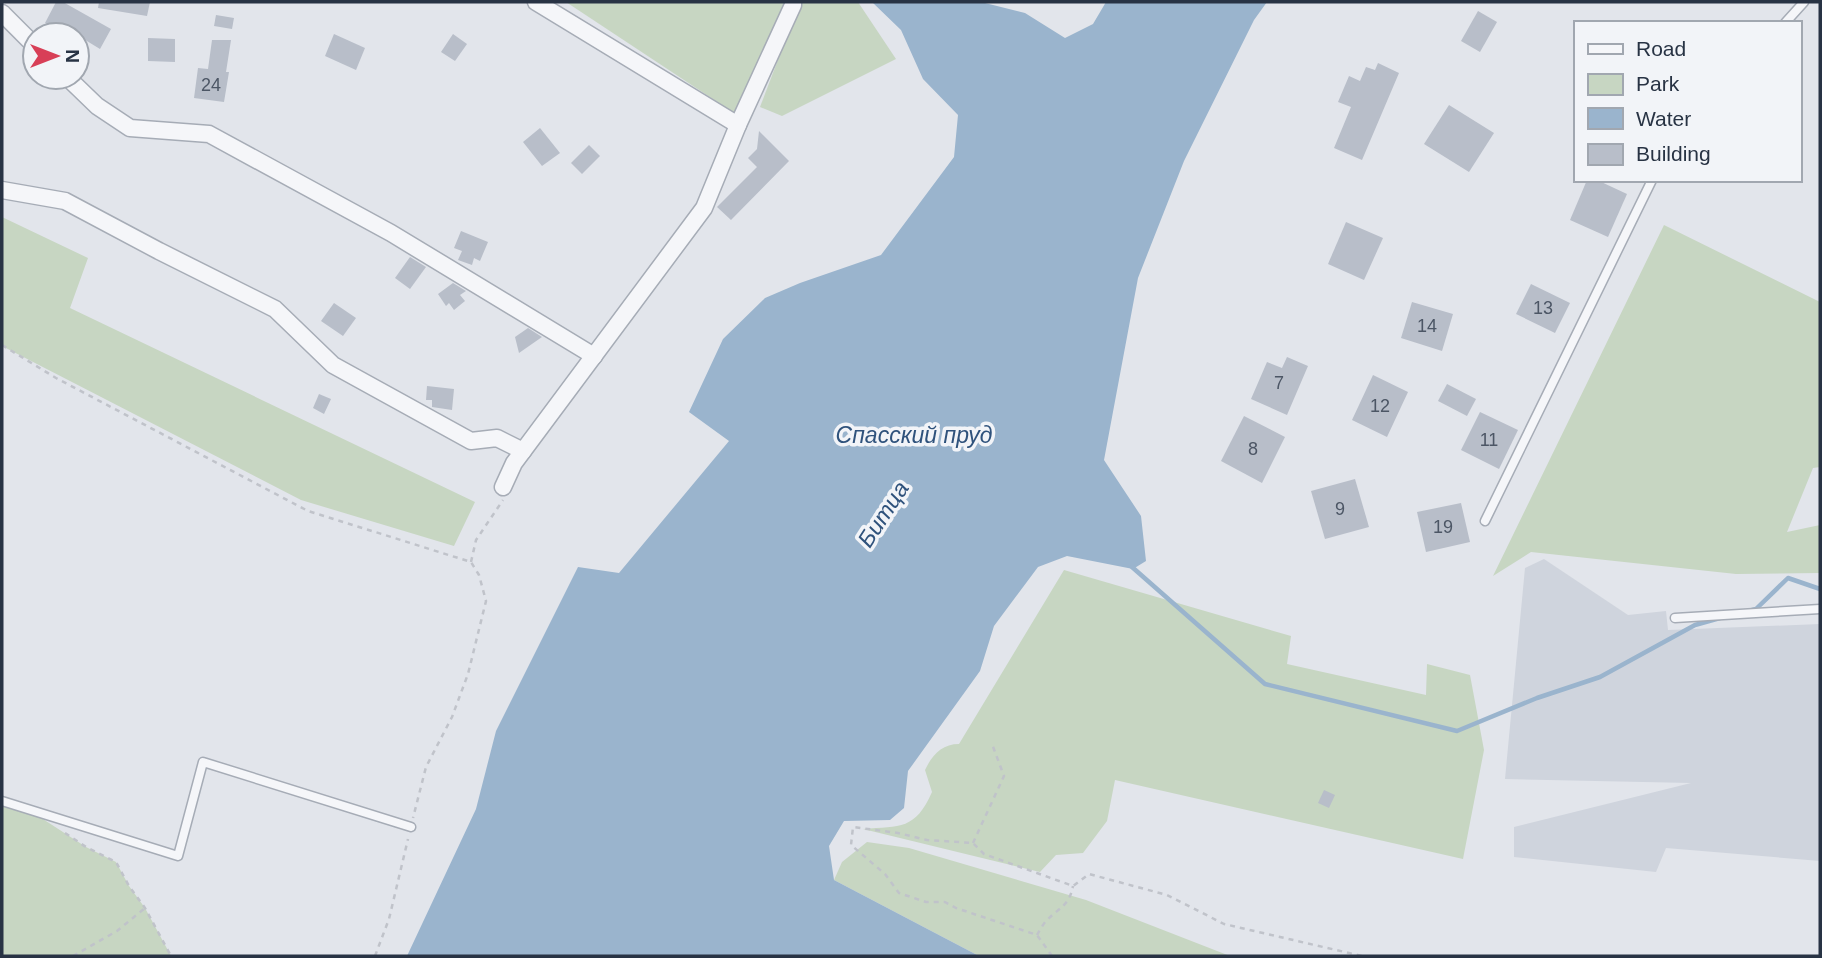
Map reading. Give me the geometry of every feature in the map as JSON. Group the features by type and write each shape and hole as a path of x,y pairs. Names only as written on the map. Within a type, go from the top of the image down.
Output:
{"street":[{"path":"536,2 738,125"},
{"path":"505,492 514,463 704,208 793,2"},
{"path":"2,13 21,32"},
{"path":"81,91 97,106 131,128 209,135 391,233 594,356"},
{"path":"2,190 65,201 275,309 333,365 471,441 497,438 523,451"}],"lane":[{"path":"1787,21 1804,2"},
{"path":"1485,521 1650,182"},
{"path":"1675,618 1820,609"},
{"path":"2,801 178,856 203,762 411,827"}],"path":[{"path":"2,345 56,378 308,510 471,562 479,575 486,601 468,674 452,718 426,767 389,919 375,956"},
{"path":"471,562 476,540 505,492"},
{"path":"973,843 1004,776 992,744"},
{"path":"1052,956 1037,935 956,908 946,902 926,902 899,893 885,874 851,845 853,827 926,840 973,843 984,854 1073,886"},
{"path":"64,832 116,862 171,956"},
{"path":"1037,935 1044,923 1063,907 1073,886 1089,874 1167,895 1224,924 1362,956"},
{"path":"72,956 117,931 145,908"}],"shaded area":[{"path":"1544,559 1628,615 1666,611 1668,630 1820,624 1820,861 1666,848 1656,872 1514,857 1514,827 1691,783 1505,779 1525,568"}],"green space":[{"path":"566,2 789,2 746,121"},
{"path":"800,2 858,2 896,59 782,116 760,107"},
{"path":"2,217 88,258 70,308 475,502 454,546 301,500 2,346"},
{"path":"1664,225 1820,302 1820,467 1813,468 1787,532 1820,525 1820,573 1736,574 1531,552 1493,576"},
{"path":"1064,570 1291,636 1287,664 1426,695 1427,664 1470,675 1484,750 1463,859 1115,780 1107,821 1083,853 1056,855 1040,872 863,829 905,824 913,820 926,804 932,792 925,770 934,755 943,748 959,744"},
{"path":"2,796 116,862 171,956 2,956"},
{"path":"867,842 909,848 1086,900 1230,956 979,956 834,880 842,862"}],"water":[{"name":"Спасский пруд","path":"872,2 981,2 1025,13 1065,38 1093,24 1106,2 1267,2 1254,20 1184,161 1138,278 1104,460 1141,516 1146,561 1133,569 1067,556 1038,567 994,626 980,671 908,771 904,808 890,820 844,821 829,846 834,880 979,956 407,956 476,809 496,731 578,567 619,573 729,441 689,412 723,339 765,298 881,255 954,157 958,115 923,79 901,30"}],"building":[{"path":"56,2 63,2 111,29 100,49 91,44 91,21 46,21"},
{"path":"99,2 150,2 147,16 98,8"},
{"path":"1478,11 1497,22 1480,52 1461,41"},
{"path":"216,15 234,18 232,29 214,26"},
{"path":"334,34 365,48 356,70 325,56"},
{"path":"453,34 467,44 455,61 441,52"},
{"path":"148,38 175,39 175,62 148,61"},
{"path":"212,40 231,40 224,102 194,98 198,68 208,69"},
{"path":"1378,63 1399,73 1362,160 1334,148 1351,107 1338,102 1349,76 1360,81 1366,67 1375,70"},
{"path":"1449,105 1494,133 1469,172 1424,144"},
{"path":"540,128 560,153 542,166 523,142"},
{"path":"759,131 789,161 731,220 717,207 757,167 748,158 757,149"},
{"path":"589,145 600,156 582,174 571,163"},
{"path":"1586,182 1601,182 1627,194 1608,237 1570,220"},
{"path":"1346,222 1383,238 1364,280 1328,264"},
{"path":"461,231 488,242 480,261 474,258 472,265 458,260 462,251 454,248"},
{"path":"410,257 426,267 410,289 395,278"},
{"path":"453,283 466,291 460,295 465,301 454,310 449,303 446,306 438,294"},
{"path":"1531,284 1570,303 1555,333 1516,314"},
{"path":"1412,302 1453,314 1442,351 1401,338"},
{"path":"334,303 356,318 343,336 321,321"},
{"path":"528,328 542,337 519,353 515,337"},
{"path":"1287,357 1308,366 1287,415 1251,399 1267,362 1282,368"},
{"path":"1373,375 1408,392 1387,437 1352,420"},
{"path":"1447,384 1476,399 1467,416 1438,401"},
{"path":"427,386 454,389 452,410 432,407 432,400 426,400"},
{"path":"319,394 331,399 324,414 313,408"},
{"path":"1480,412 1518,430 1499,469 1461,450"},
{"path":"1244,416 1285,437 1262,483 1221,461"},
{"path":"1355,479 1369,527 1325,539 1311,491"},
{"path":"1461,503 1470,542 1426,552 1417,512"},
{"path":"1324,790 1335,795 1329,808 1318,803"}],"waterway":[{"path":"1132,567 1265,684 1457,731 1537,698 1600,677 1695,625 1720,618"},
{"path":"1752,610 1788,578 1820,589"}],"water label":[{"name":"Битца","path":"883,514"}]}
